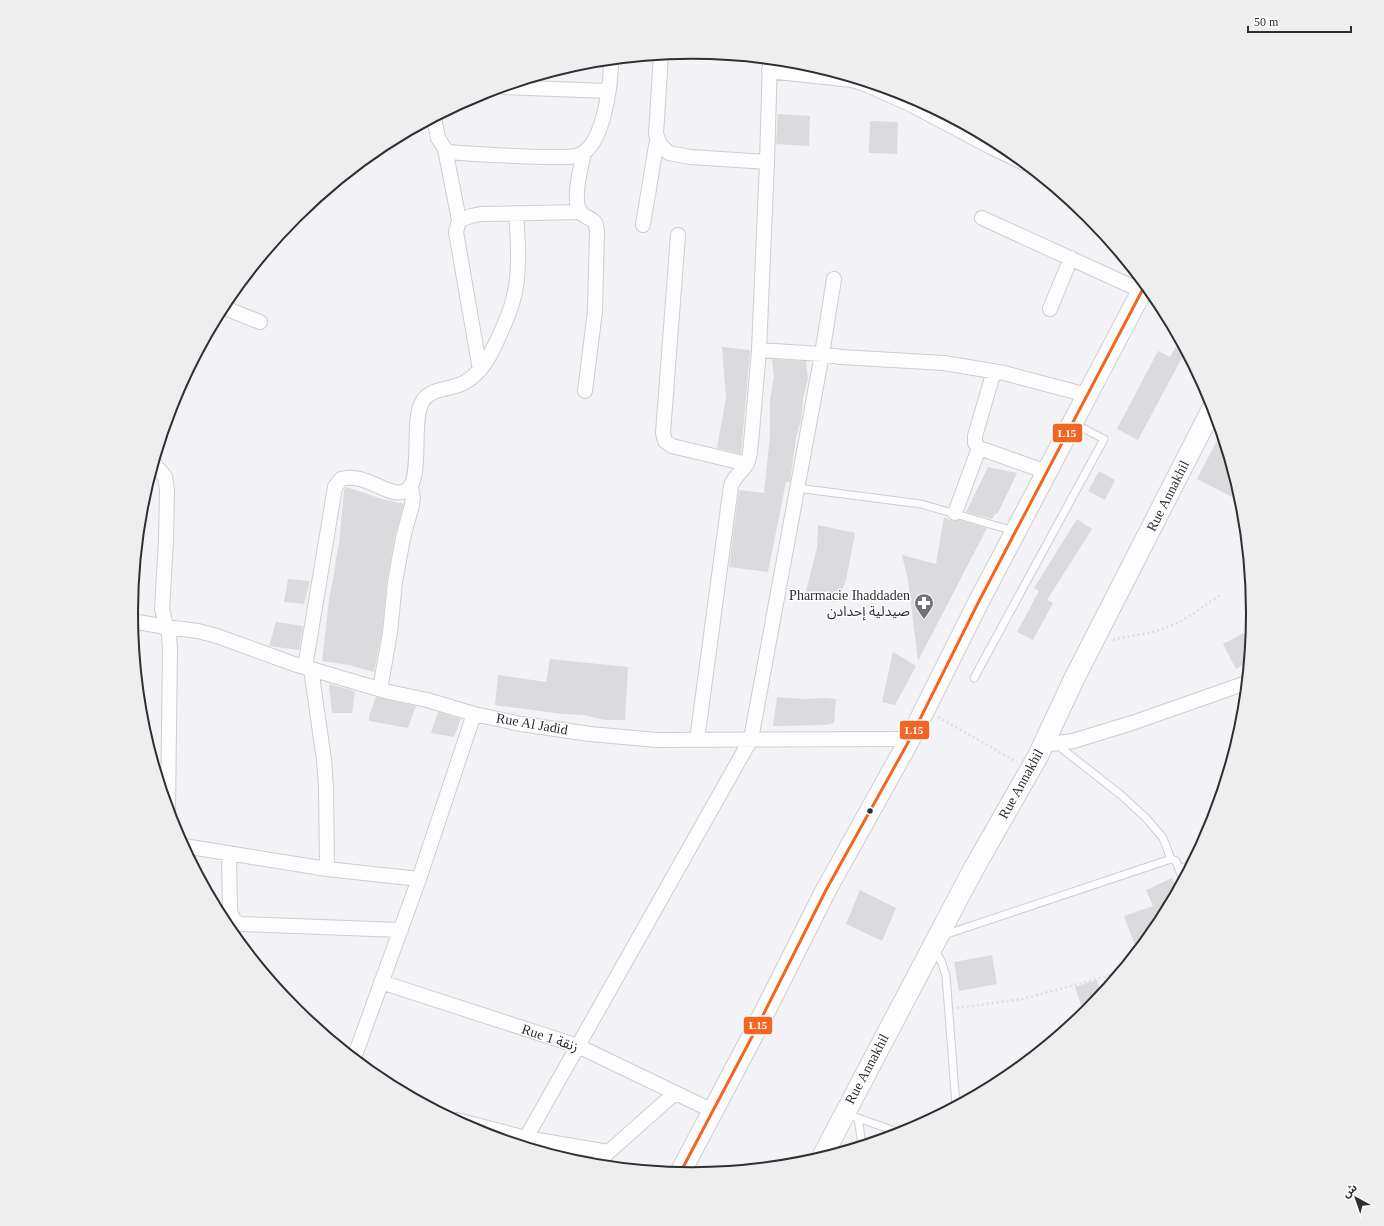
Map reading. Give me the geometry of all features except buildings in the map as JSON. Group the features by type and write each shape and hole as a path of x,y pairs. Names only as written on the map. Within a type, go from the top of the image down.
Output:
{"main road":[{"path":"683,1167 826,890 910,739 924,709 1142,290"},
{"name":"Rue Annakhil","path":"827,1150 851,1116 934,941 1022,785 1049,744 1091,646 1209,415"}],"street":[{"path":"643,225 657,140 656,134 661,60"},
{"path":"697,740 731,486 734,478 747,464 750,456 759,350 768,162 770,65 811,72"},
{"path":"445,149 449,152 537,157 567,157 579,155 593,143 600,128 608,91 610,66"},
{"path":"516,87 608,91"},
{"path":"899,99 1000,152"},
{"path":"435,122 438,138 445,149 459,220 456,232 480,370"},
{"path":"657,140 664,150 669,153 690,157 768,162"},
{"path":"580,212 578,206 578,184 584,152"},
{"path":"459,220 476,215 580,212 595,222 597,231 595,311 585,391"},
{"path":"328,869 324,760 308,668 335,487 342,479 353,477 366,480 393,493 402,493 411,487 414,482 416,471 416,431 419,412 423,401 432,392 465,383 474,377 489,356 499,336 512,302 518,254 516,213"},
{"path":"982,218 1140,287"},
{"path":"678,235 663,433 665,441 672,446 747,464"},
{"path":"1050,309 1071,258"},
{"path":"524,1141 751,740 798,488 834,279"},
{"path":"228,309 260,322"},
{"path":"759,350 822,354 841,357 944,363 994,371 1087,395"},
{"path":"994,371 974,436 975,443 979,448 1047,472"},
{"path":"955,513 979,448"},
{"path":"158,468 165,477 167,490 162,609 169,634 170,649 163,770 165,782"},
{"path":"380,689 390,633 395,582 403,538 412,505 413,498 411,487"},
{"name":"Rue Al Jadid","path":"138,622 198,631 217,636 308,668 380,689 427,700 474,714 521,724 590,734 657,740 910,739"},
{"path":"1049,744 1073,740 1132,723 1241,685"},
{"path":"356,1053 381,982 402,930 474,714"},
{"path":"190,847 328,869 419,879"},
{"path":"229,853 230,909 232,917 237,923 402,930"},
{"name":"Rue 1 زنقة","path":"381,982 578,1046 713,1111"},
{"path":"601,1159 675,1093"},
{"path":"525,1141 608,1152"}],"lane":[{"path":"974,678 1104,439 1073,422"},
{"path":"798,488 900,500 921,504 1016,531"},
{"path":"1049,744 1121,795 1146,818 1163,838 1171,859 1176,862 1181,873"},
{"path":"956,1100 946,976 934,941 1171,859"},
{"path":"1179,868 1184,867"},
{"path":"851,1116 892,1130"},
{"path":"851,1116 860,1141"}],"path":[{"path":"1091,646 1142,635 1173,626 1221,594"},
{"path":"924,709 1021,764"},
{"path":"949,1010 1022,999 1113,974"}],"transit line":[{"name":"L15","path":"683,1167 754,1033 826,890 910,739 978,603 1142,290"}],"place":[{"name":"Pharmacie Ihaddaden صيدلية إحدادن","path":"924,620"}]}
